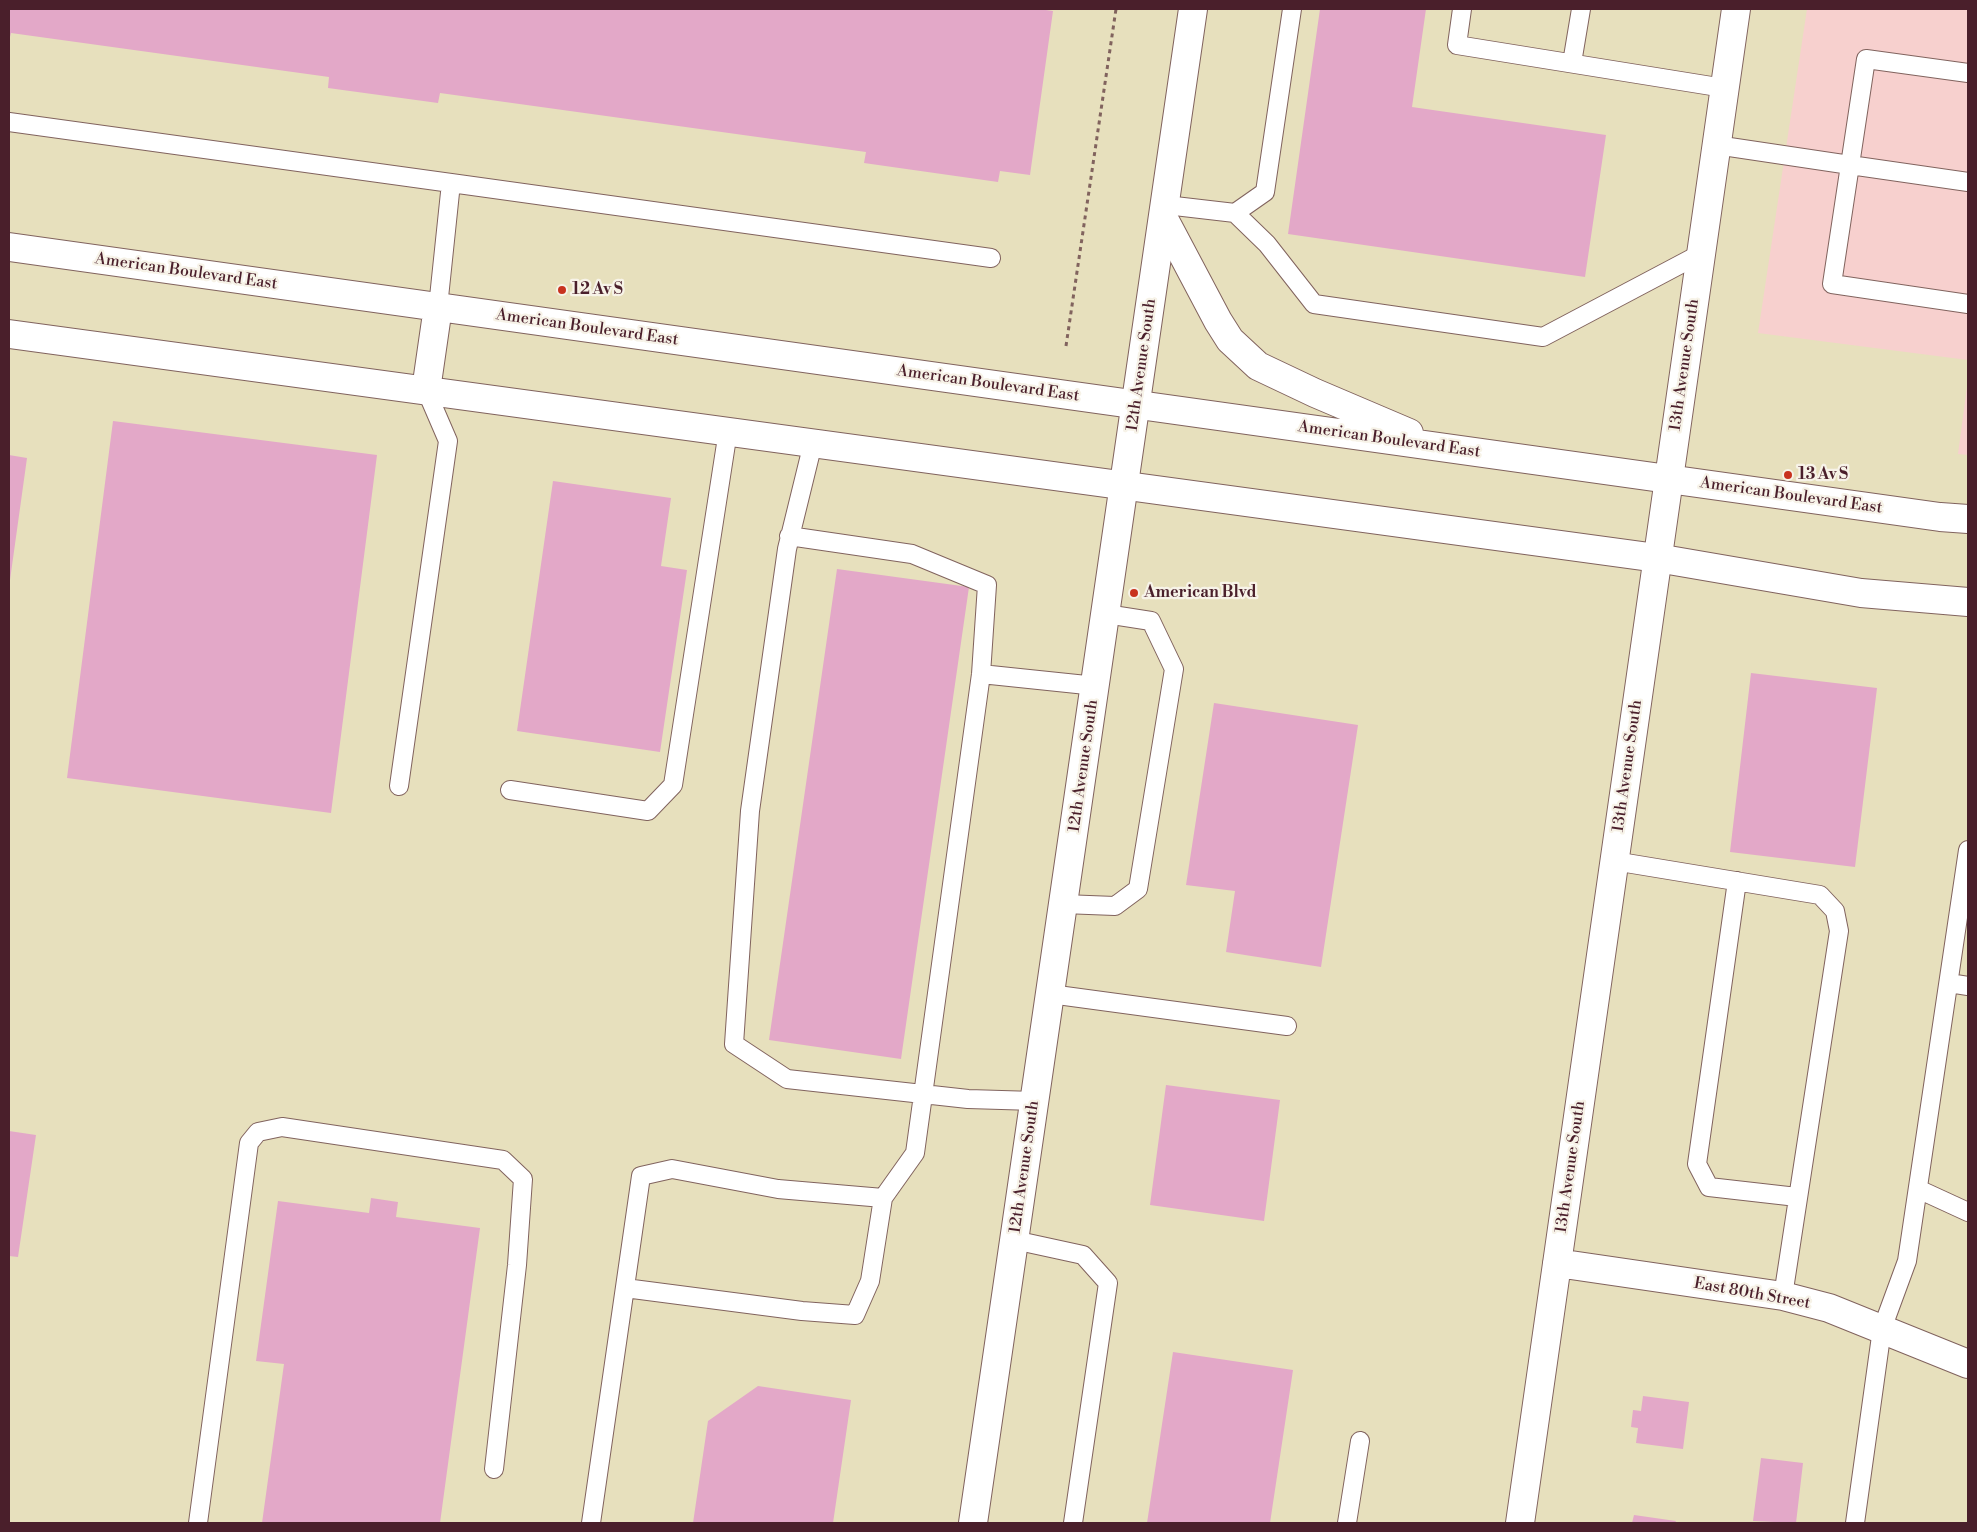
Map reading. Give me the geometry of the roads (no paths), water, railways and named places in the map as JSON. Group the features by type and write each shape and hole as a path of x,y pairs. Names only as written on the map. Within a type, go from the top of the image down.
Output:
{"main road":[{"name":"12th Avenue South","path":"973,1523 1137,406 1193,9"},
{"name":"13th Avenue South","path":"1520,1523 1736,9"},
{"path":"1165,212 1218,321 1230,340 1258,366 1442,448"},
{"name":"American Boulevard East","path":"9,247 1137,406 1940,517 1968,519"},
{"path":"426,390 438,307"},
{"path":"9,334 1657,558 1861,593 1968,602"},
{"name":"East 80th Street","path":"1557,1263 1782,1296 1829,1308 1968,1364"}],"lane":[{"path":"1165,212 1235,213 1265,192 1292,9"},
{"path":"1462,9 1457,45 1724,88"},
{"path":"1572,63 1580,9"},
{"path":"1968,73 1866,59 1832,284 1968,304"},
{"path":"9,122 991,258"},
{"path":"1716,145 1968,182"},
{"path":"438,307 451,183"},
{"path":"1235,213 1267,244 1314,304 1543,337 1700,254"},
{"path":"400,786 448,440 426,390"},
{"path":"510,790 648,811 673,785 728,431"},
{"path":"813,442 789,536 750,811 734,1044 787,1079 968,1099 1035,1101"},
{"path":"625,1288 855,1316 870,1281 883,1198 915,1153 981,674 987,585 912,554 789,536"},
{"path":"1064,904 1115,906 1138,889 1174,669 1151,621 1106,614"},
{"path":"981,674 1096,686"},
{"path":"1855,1523 1882,1329 1907,1261 1968,850"},
{"path":"1614,861 1820,895 1835,911 1839,931 1782,1296"},
{"path":"1737,881 1697,1164 1709,1187 1798,1197"},
{"path":"1949,983 1968,986"},
{"path":"1050,994 1287,1026"},
{"path":"198,1523 249,1143 258,1132 282,1126 504,1160 523,1179 518,1266 494,1469"},
{"path":"591,1523 641,1176 672,1169 778,1189 883,1198"},
{"path":"1918,1189 1968,1212"},
{"path":"1014,1240 1083,1255 1108,1283 1073,1523"},
{"path":"1347,1523 1360,1441"}],"place":[{"name":"12 Av S","path":"562,290"},
{"name":"13 Av S","path":"1788,475"},
{"name":"American Blvd","path":"1134,593"}]}
